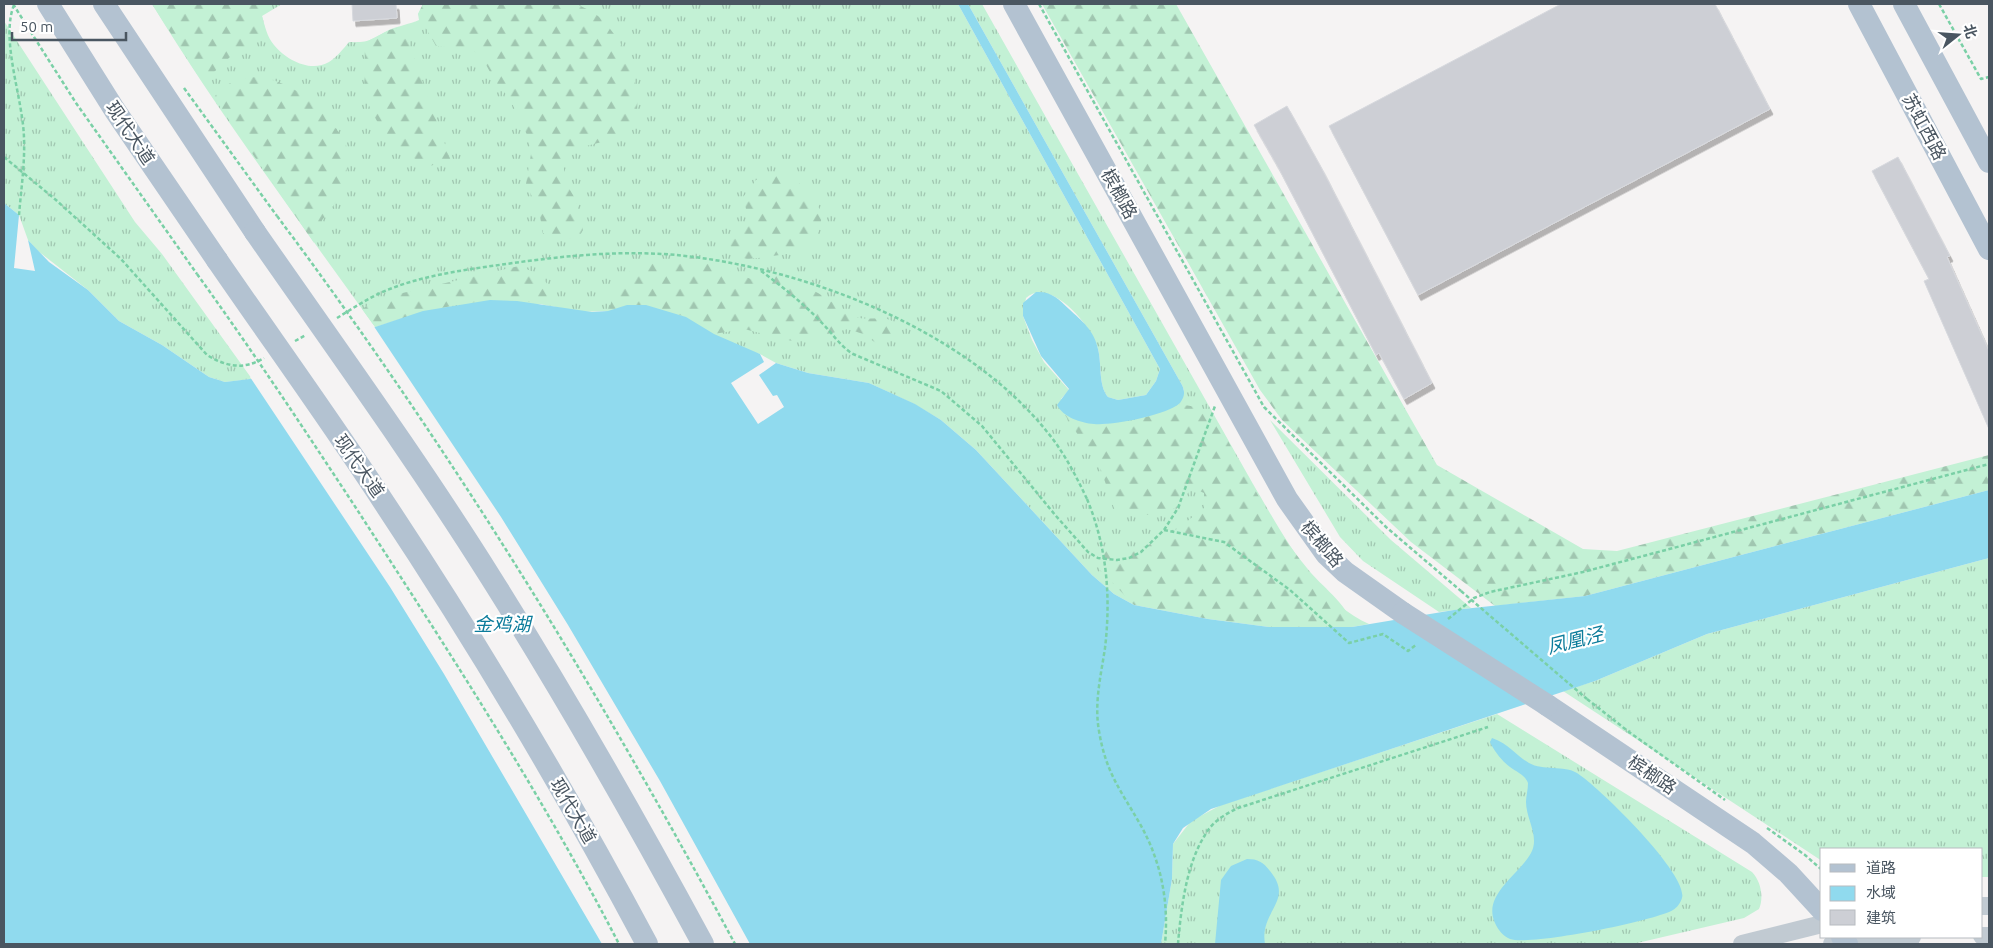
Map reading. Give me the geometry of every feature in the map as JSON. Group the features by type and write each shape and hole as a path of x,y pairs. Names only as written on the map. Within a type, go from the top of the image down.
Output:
{"main road":[{"name":"现代大道","path":"48,4 114,109 382,500 450,605 555,780 647,944"},
{"path":"104,4 255,232 422,471 491,578 598,755 703,944"},
{"name":"槟榔路","path":"1014,4 1287,499 1326,554 1345,572 1403,613 1547,705 1754,843 1788,873 1820,908"},
{"name":"苏虹西路","path":"1859,4 1989,250"},
{"path":"1904,4 1989,162"}],"street":[{"path":"1742,944 1820,924"},
{"path":"1841,942 1898,938"}],"path":[{"path":"5,35 6,16 14,4 76,104 250,348 424,611 531,786 619,944"},
{"path":"1039,4 1264,407 1386,527 1461,591 1629,732 1726,800"},
{"path":"1939,4 1981,79 1989,77"},
{"path":"7,66 23,131 23,172 19,215"},
{"path":"181,84 278,216 445,456 536,598 661,807 735,944"},
{"path":"4,157 121,259 207,355 220,363 247,366 268,356"},
{"path":"329,322 378,294 419,280 454,272 543,258 598,253 676,255 804,280 879,310 964,356 1035,418 1066,458 1087,499 1099,532 1108,597 1106,636 1099,685 1099,729 1114,782 1140,825 1159,868 1166,902 1165,944"},
{"path":"760,270 796,298 852,354 941,391 975,420 1088,552 1098,558 1117,560 1129,558 1141,552 1164,530 1178,508 1224,383"},
{"path":"294,341 312,332"},
{"path":"1443,622 1468,602 1490,592 1583,572 1989,464"},
{"path":"1164,530 1224,542 1290,590 1317,617 1349,643 1383,634 1408,651 1422,640"},
{"path":"1178,944 1192,863 1205,834 1222,816 1238,808 1488,727"},
{"path":"1764,826 1805,855 1820,868"}],"green space":[{"path":"152,4 282,4 262,16 266,31 274,45 285,56 299,63 314,66 322,65 332,60 349,42 370,40 389,30 419,20 418,14 423,4 958,4 1160,369 1156,381 1146,395 1118,400 1108,397 1101,380 1098,349 1088,328 1058,298 1047,293 1036,293 1026,298 1023,316 1032,340 1044,362 1069,390 1061,399 1103,424 1137,418 1181,401 1184,390 1182,385 968,4 982,4 1288,543 1317,582 1333,599 1350,614 1369,624 1352,627 1134,605 1114,594 1092,575 976,450 941,420 914,404 869,383 808,373 776,363 760,354 608,311 579,312 542,304 423,311 375,327 232,127"},
{"path":"152,4 263,4 262,16 265,29 257,41 230,57 213,73 197,74"},
{"path":"423,4 576,4 599,17 620,42 634,75 637,100 635,123 630,131 622,137 570,150 564,164 564,180 576,200 583,230 579,237 557,241 543,233 539,211 526,184 531,154 529,139 510,99 495,81 484,61 473,50 436,46 418,14"},
{"path":"1042,4 1176,4 1437,465 1583,549 1617,551 1989,455 1989,490 1585,596 1495,606 1411,542 1282,420 1260,390"},
{"path":"4,21 135,222 162,254 252,379 225,382 209,377 162,345 119,321 88,290 38,251 28,240 19,215 4,203"},
{"path":"403,27 451,161 429,166 418,161 398,146 389,136 368,104 364,86 366,42 389,30"},
{"path":"260,77 287,86 313,102 326,115 344,140 347,148 346,176 343,186 335,203 318,225 314,243 214,98 228,84 247,78"},
{"path":"773,173 791,177 813,197 821,214 819,230 809,245 800,251 747,259 741,257 730,245 735,232 747,220 744,196 756,180"},
{"path":"678,258 692,258 751,279 766,275 781,275 818,293 856,317 882,318 894,322 898,327 900,336 893,340 876,343 863,334 848,329 796,342 744,329 714,334 686,317 646,305 608,311 619,282 630,271 638,267"},
{"path":"519,266 538,275 546,283 553,302 550,306 506,300 484,301 439,308 375,327 362,309 379,299"},
{"path":"1177,405 1196,407 1218,423 1273,520 1297,556 1342,606 1347,613 1352,627 1269,627 1208,619 1134,605 1100,570 1093,557 1094,548 1136,549 1157,541 1177,529 1204,508 1204,493 1197,490 1189,491 1175,508 1158,514 1149,515 1117,511 1114,508 1101,470 1065,415 1092,423 1110,424 1152,415"},
{"path":"1270,420 1391,540 1471,608 1439,612 1363,561 1340,537"},
{"path":"1989,558 1989,877 1983,877 1983,848 1820,848 1820,860 1563,691 1595,681 1707,634"},
{"path":"1497,714 1752,872 1758,880 1761,890 1761,905 1759,909 1744,918 1633,944 1161,944 1172,879 1173,844 1191,821 1221,805"}],"water":[{"path":"958,4 968,4 1182,385 1184,396 1180,403 1174,407 1164,412 1138,419 1102,424 1073,419 1063,413 1057,405 1069,389 1041,356 1023,316 1023,303 1036,292 1050,294 1058,299 1083,322 1094,336 1099,355 1101,380 1108,397 1118,400 1146,395 1156,381 1160,369"},
{"name":"金鸡湖","path":"4,203 19,215 14,268 35,271 28,240 49,262 88,290 119,321 162,345 209,377 225,382 257,378 375,327 423,311 490,300 517,301 592,312 608,311 627,305 646,305 686,317 714,334 760,354 764,362 731,383 758,424 784,407 777,395 773,396 759,375 776,363 808,373 869,383 915,404 941,420 976,450 1092,575 1114,594 1134,605 1208,619 1269,627 1352,627 1454,610 1585,596 1989,490 1989,558 1707,634 1595,681 1211,809 1183,828 1173,844 1172,879 1161,944 4,944"},
{"path":"1492,738 1504,744 1529,763 1541,767 1566,769 1577,773 1588,781 1640,832 1672,871 1680,887 1682,898 1680,903 1673,910 1661,915 1619,926 1566,936 1522,940 1510,939 1503,934 1495,923 1492,913 1493,903 1504,886 1531,853 1534,841 1526,800 1528,783 1523,776 1498,756 1490,742"},
{"path":"1247,859 1257,860 1265,865 1277,881 1279,890 1278,899 1267,923 1265,944 1215,944 1221,880 1231,866"}],"pier":[{"path":"373,325 501,517 568,625 660,781 750,944 602,944 444,674 390,587 250,377"}],"building":[{"path":"352,4 396,4 397,18 353,21"},
{"path":"1561,4 1715,4 1770,109 1418,295 1329,126"},
{"path":"1287,106 1322,169 1432,383 1404,399 1379,353 1376,355 1254,125"},
{"path":"1898,157 1950,256 1947,257 1989,351 1989,429 1924,281 1929,279 1872,171"}],"water label":[{"name":"凤凰泾","path":"1575,640"}]}
